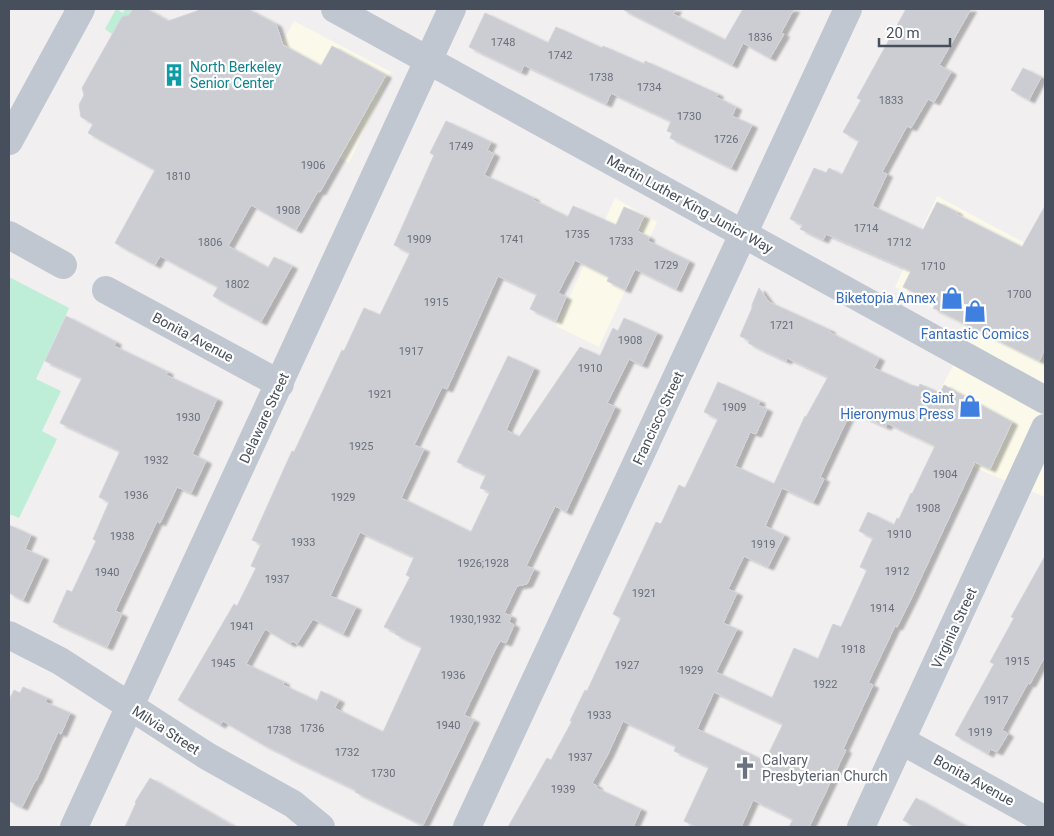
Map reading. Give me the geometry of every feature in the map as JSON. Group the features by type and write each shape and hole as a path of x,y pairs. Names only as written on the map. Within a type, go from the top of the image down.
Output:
{"street":[{"path":"9,141 81,9"},
{"name":"Martin Luther King Junior Way","path":"335,9 1045,400"},
{"name":"Delaware Street","path":"74,827 452,9"},
{"name":"Francisco Street","path":"467,827 848,9"},
{"path":"9,235 63,265"},
{"name":"Bonita Avenue","path":"106,290 280,384"},
{"name":"Virginia Street","path":"861,827 1045,428"},
{"name":"Milvia Street","path":"9,635 60,661 206,756 293,804 321,827"},
{"name":"Bonita Avenue","path":"902,741 1045,820"}],"shaded area":[{"path":"294,21 391,72 349,163 286,128 222,151"},
{"path":"937,196 1045,254 1045,497 989,474 917,439 943,384 973,331 895,287"},
{"path":"615,198 657,222 599,347 556,326"}],"green space":[{"path":"116,9 123,13 125,9 135,9 129,15 122,17 112,34 105,29"},
{"path":"9,277 69,308 36,379 61,391 42,431 57,439 19,518 9,514"}],"building":[{"path":"133,9 147,9 168,21 199,9 248,9 276,24 283,45 321,66 332,46 386,75 320,192 318,191 296,230 251,205 228,246 268,268 274,257 292,266 261,322 213,296 218,287 160,256 155,265 115,243 155,170 88,133 93,124 81,117 79,105 84,95 82,88 122,17 129,15"},
{"path":"622,9 676,9 673,14 725,40 743,9 794,9 781,33 784,34 770,58 743,43 732,65"},
{"path":"906,9 971,9 939,65 951,72 934,102 928,99 911,128 907,126 882,172 887,174 872,206 923,230 937,202 957,212 956,214 1022,247 1045,206 1045,348 1039,361 933,308 936,303 903,287 911,271 826,234 823,240 800,229 803,225 790,219 814,168 826,173 829,168 842,175 859,141 843,132 861,100 857,98"},
{"path":"485,13 548,43 556,27 602,48 603,46 644,64 645,61 718,94 716,97 736,107 732,116 752,125 731,168 670,138 672,133 667,131 671,121 611,93 606,104 524,65 521,72 469,47"},
{"path":"1023,68 1041,77 1029,100 1011,90"},
{"path":"446,121 491,142 487,150 494,154 484,175 534,198 533,200 568,217 573,206 616,225 624,207 644,216 637,231 649,237 648,241 689,261 676,289 635,269 625,290 607,281 609,277 575,260 558,293 566,297 556,321 530,309 537,294 498,276 447,389 442,387 414,445 424,449 401,498 471,532 490,492 480,488 486,475 457,462 508,356 534,368 506,430 519,437 580,347 600,356 613,328 618,331 624,318 657,333 642,365 629,359 607,403 615,407 566,512 555,506 526,566 534,569 527,584 517,586 504,613 511,616 509,622 514,625 506,643 500,641 496,648 464,715 474,720 423,825 285,756 223,721 220,725 178,700 234,604 237,606 256,568 251,566 261,544 252,540 292,451 294,452 342,350 344,351 364,308 380,315 410,253 394,245 434,155 430,153","holes":["360,532 414,557 406,575 410,577 384,627 422,647 383,732 338,710 335,707 339,700 321,691 317,701 283,685 284,682 246,664 265,629 290,644 292,641 297,644 313,619 343,634 356,607 330,596"]},
{"path":"759,288 769,302 830,330 829,332 879,358 874,368 911,385 919,387 920,384 940,393 944,385 1012,422 990,469 975,462 912,597 897,627 895,626 868,683 873,685 843,749 846,750 809,827 789,827 793,819 753,800 741,827 697,827 684,821 709,767 674,751 676,746 623,721 592,783 597,786 596,788 641,809 633,827 508,827 547,758 551,760 572,721 570,721 585,690 587,691 621,618 613,614 656,522 661,524 679,485 685,488 718,419 704,412 718,382 760,401 758,405 767,409 756,434 750,432 735,466 774,484 805,416 828,377 787,358 786,361 760,349 748,343 750,341 740,336","holes":["851,411 886,427 887,423 935,446 912,494 894,525 868,512 859,531 873,538 860,567 867,570 841,627 833,624 818,659 794,648 772,698 716,672 737,629 723,623 737,593 728,589 744,556 768,567 784,535 765,526 782,488 813,502 824,479 820,477","714,692 783,724 765,761 697,729"]},
{"path":"66,316 116,342 114,346 168,372 166,375 217,399 192,454 206,461 191,493 177,487 160,523 157,521 115,611 122,614 107,647 53,622 67,590 72,592 96,541 93,539 109,502 99,497 120,451 60,423 82,378 45,361"},
{"path":"9,525 31,535 25,549 43,557 23,600 9,593"},
{"path":"1045,556 1045,656 1002,730 1008,734 997,752 990,749 988,754 955,735 994,664 990,662 1014,618 1011,617"},
{"path":"23,687 47,698 45,702 70,713 61,734 58,732 22,807 9,801 9,700 14,690 20,693"},
{"path":"150,778 235,827 125,827 135,802"},
{"path":"916,798 967,827 915,827 903,820"}],"place":[{"name":"North Berkeley Senior Center","path":"174,75"},
{"name":"Biketopia Annex","path":"952,298"},
{"name":"Fantastic Comics","path":"975,311"},
{"name":"Saint Hieronymus Press","path":"970,406"},
{"name":"Calvary Presbyterian Church","path":"745,768"}]}
